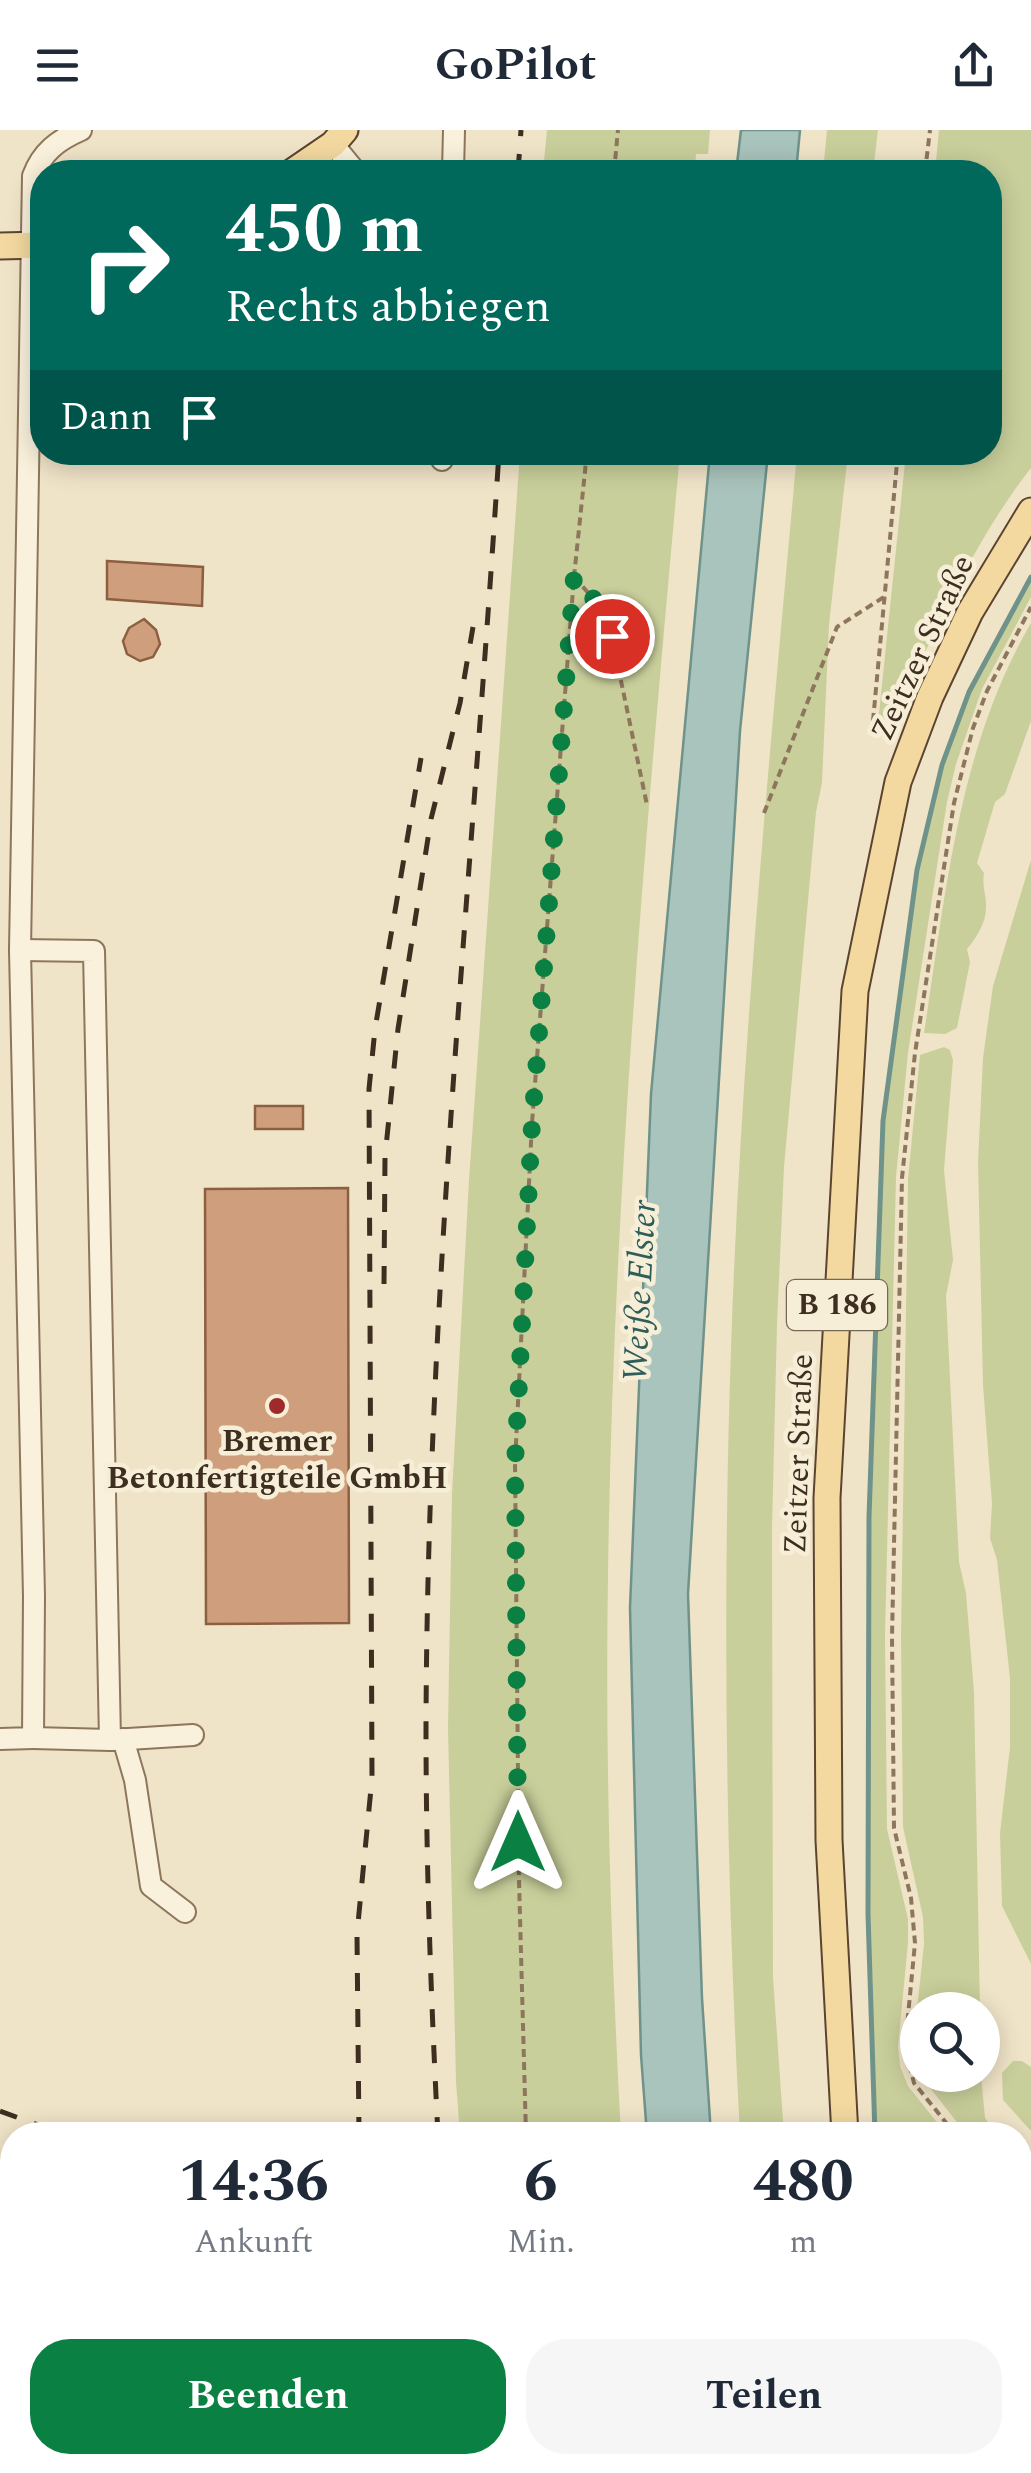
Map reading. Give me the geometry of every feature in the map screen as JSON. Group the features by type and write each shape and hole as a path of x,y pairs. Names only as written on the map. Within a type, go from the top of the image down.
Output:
{"main road":[{"path":"308,160 339,137"},
{"path":"0,246 30,245"},
{"name":"Zeitzer Straße","path":"844,2122 829,1840 827,1498 855,991 898,782 930,697 970,612 1031,511"}],"street":[{"path":"39,160 64,137 81,130"},
{"path":"453,160 454,130"},
{"path":"339,137 350,160"},
{"path":"32,465 20,950 34,1596 33,1738"},
{"path":"20,950 94,951 116,1740 135,1780 151,1886 185,1912"},
{"path":"0,1739 116,1740 192,1735"}],"path":[{"path":"615,160 618,130"},
{"path":"927,160 930,130"},
{"path":"526,2122 515,1464 534,1104 586,465"},
{"path":"872,722 897,465"},
{"path":"574,577 607,614 648,805"},
{"path":"764,813 837,628 884,596"},
{"path":"946,2122 914,2083 904,2047 915,1944 911,1898 894,1828 892,1637 902,1178 914,1054 958,784 986,692 1031,607"}],"green space":[{"path":"547,130 710,130 708,154 696,154 696,160 544,160"},
{"path":"827,130 878,130 874,160 824,160"},
{"path":"939,130 1031,130 1031,468 973,557 896,716 878,723 905,465 1002,465 1002,160 936,160"},
{"path":"519,465 679,465 633,1014 611,1435 608,1786 620,2122 459,2122 448,1728 452,1494 469,1180"},
{"path":"796,465 847,465 829,625 822,783 816,812 784,1167 777,1325 772,1530 773,1977 783,2122 739,2122 727,1742 731,1348 749,1012"},
{"path":"1031,577 1031,597 982,689 956,764 908,1053 896,1177 885,1637 887,1829 908,1919 903,1992 900,1992 900,2092 913,2092 937,2122 875,2122 868,1914 869,1517 883,1121 917,870 942,765 969,692"},
{"path":"1031,623 1031,721 1005,794 995,802 977,863 984,873 986,911 967,949 970,962 957,1028 945,1034 924,1033 948,875 971,771 1006,671"},
{"path":"1031,860 1031,1964 1002,1906 1000,1833 1010,1747 1010,1678 997,1560 990,1538 992,1504 983,1385 978,1162 983,1058 993,986"},
{"path":"944,1047 950,1050 953,1060 944,1170 953,1260 946,1296 959,1562 966,1593 974,1692 980,1992 919,1992 923,1917 903,1827 901,1637 908,1179 920,1055"},
{"path":"1013,2061 1031,2067 1031,2122 1023,2122 1003,2100 1002,2073"},
{"path":"933,2092 983,2092 988,2122 957,2122"}],"water":[{"path":"741,130 800,130 797,160 737,160"},
{"path":"709,465 767,465 740,731 688,1594 710,2122 646,2122 641,2055 630,1608 651,1094"}],"building":[{"path":"107,561 203,567 202,606 107,599"},
{"path":"144,619 156,630 160,644 153,657 140,661 127,654 123,641 129,628"},
{"path":"255,1106 303,1106 303,1129 255,1129"},
{"name":"Bremer Betonfertigteile GmbH","path":"348,1188 349,1623 206,1624 205,1189"}],"waterway":[{"path":"875,2122 868,1914 869,1517 883,1121 917,870 942,765 969,692 1031,577"}],"railway":[{"path":"519,160 521,130"},
{"path":"437,2122 426,1780 428,1569 442,1250 498,465"},
{"path":"384,1284 385,1157 398,1029 431,819 460,703 473,627"},
{"path":"359,2122 357,1934 372,1778 369,1089 375,1029 421,758"},
{"path":"0,2111 30,2122"}],"place":[{"name":"Bremer Betonfertigteile GmbH","path":"277,1406"}],"route":[{"path":"518,1842 515,1464 532,1124 574,577 607,614 612,636"}],"water label":[{"name":"Weiße Elster","path":"640,1291"}]}
